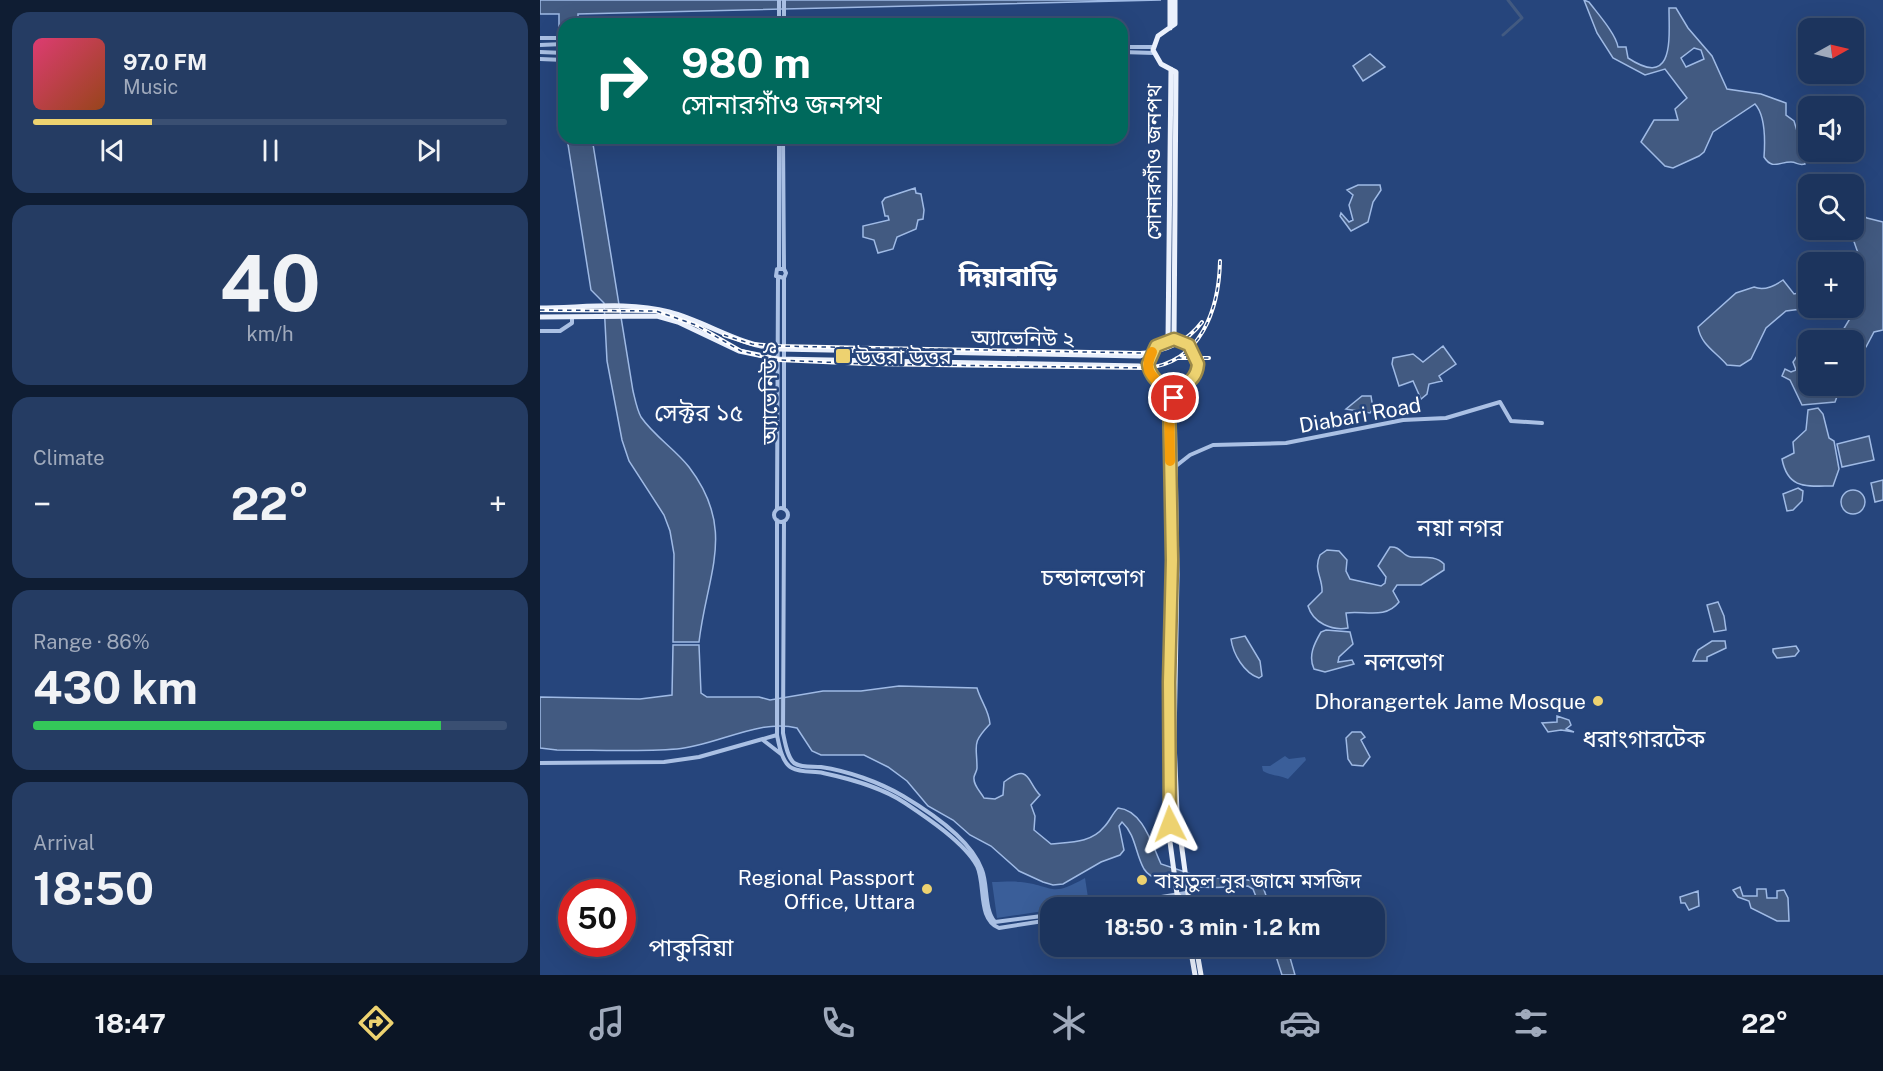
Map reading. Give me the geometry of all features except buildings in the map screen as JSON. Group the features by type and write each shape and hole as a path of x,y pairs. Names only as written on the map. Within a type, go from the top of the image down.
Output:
{"main road":[{"path":"1170,0 1172,26"},
{"path":"1151,50 1158,36 1172,26 1175,0"},
{"name":"সোনারগাঁও জনপথ","path":"1151,50 1161,64 1173,71 1171,339"},
{"name":"অ্যাভেনিউ ২","path":"540,308 626,308 668,311 739,341 781,349 1140,356 1152,351"},
{"name":"অ্যাভেনিউ ২","path":"540,316 627,316 669,319 739,351 781,359 1139,366 1149,372"},
{"path":"1180,388 1165,388 1156,383 1149,372 1152,351 1171,339 1189,345 1198,364 1191,381 1180,388 1174,398 1176,466 1170,842 1177,891 1180,897"},
{"path":"1165,388 1169,396 1174,491 1174,741 1177,812 1189,897"},
{"path":"1170,842 1181,841"},
{"path":"1192,957 1195,975"},
{"path":"1198,957 1201,975"}],"street":[{"path":"779,0 782,18"},
{"path":"780,18 784,0"},
{"path":"540,38 558,38"},
{"path":"540,45 558,44"},
{"path":"1128,48 1151,50"},
{"path":"1128,52 1151,50"},
{"path":"540,52 558,53"},
{"path":"540,59 558,59"},
{"name":"অ্যাভেনিউ ৯","path":"781,144 781,268 786,273 781,278"},
{"name":"অ্যাভেনিউ ৯","path":"781,268 775,272 781,278 784,509 788,516 784,521 783,734 789,753 795,764 830,769 894,791 954,834 982,868 990,912 996,925"},
{"path":"540,331 560,331 572,323 572,317"},
{"name":"অ্যাভেনিউ ৯","path":"781,359 777,509 774,515 777,520 777,734 783,756"},
{"name":"Diabari Road","path":"1176,466 1203,448 1221,443 1260,446 1286,443 1403,420 1446,418 1500,402 1511,421 1542,423"},
{"path":"777,509 784,509"},
{"path":"777,520 784,521"},
{"path":"777,684 783,684"},
{"path":"540,763 664,762 699,757 777,734"},
{"path":"762,740 783,756 793,769 838,776 885,792 928,819 976,865 983,887 986,913 996,925"},
{"path":"1148,897 1177,891 1189,893"},
{"path":"1185,897 1189,893"},
{"path":"996,925 1040,916"},
{"path":"996,925 1040,922"}],"shaded area":[{"path":"540,0 1161,0 578,14 578,18 559,18 559,14 540,14"},
{"path":"1584,0 1589,2 1606,24 1618,47 1626,47 1628,58 1643,66 1654,67 1662,64 1666,56 1669,8 1676,8 1688,28 1712,56 1727,89 1761,94 1786,103 1786,115 1794,121 1798,131 1798,162 1805,162 1805,164 1791,162 1773,164 1767,161 1764,157 1763,122 1755,104 1713,132 1704,152 1699,156 1673,168 1665,166 1641,142 1654,120 1678,120 1675,109 1687,98 1665,69 1645,75 1613,58 1597,33","holes":["1694,48 1701,50 1704,59 1686,67 1681,58"]},
{"path":"1370,54 1385,67 1363,81 1353,66"},
{"path":"568,144 593,144 638,411 652,430 689,467 704,490 712,511 715,552 699,642 673,642 674,554 670,531 664,515 629,461 622,440 607,361 604,303 591,290"},
{"path":"1358,185 1380,185 1381,190 1373,202 1368,222 1351,231 1340,216 1341,213 1349,222 1353,220 1349,205 1353,195 1347,190"},
{"path":"915,188 916,193 921,194 923,219 918,220 916,229 897,237 893,249 878,253 874,240 863,237 863,226 889,220 888,216 885,216 882,202 885,198"},
{"path":"1864,216 1883,222 1883,330 1874,332 1864,348 1864,330 1843,330 1850,318 1864,318 1864,252 1858,252 1853,240 1864,240"},
{"path":"1783,280 1794,294 1798,293 1798,309 1786,311 1766,328 1751,359 1740,366 1727,365 1702,339 1698,327 1736,293 1754,287 1770,287"},
{"path":"1443,346 1456,364 1439,376 1442,381 1429,384 1427,394 1421,399 1413,381 1399,386 1392,364 1393,358 1413,354 1423,362"},
{"path":"1798,354 1798,396 1837,396 1835,402 1802,405 1790,380 1782,376 1785,369 1791,372 1796,370 1793,362"},
{"path":"1362,396 1371,396 1373,409 1370,413 1346,409"},
{"path":"1818,408 1823,414 1829,438 1834,441 1839,469 1833,486 1807,486 1794,481 1785,469 1782,459 1794,453 1793,442 1806,430 1808,410"},
{"path":"1869,436 1874,460 1842,467 1837,444"},
{"path":"1883,480 1883,500 1875,502 1871,483"},
{"path":"1798,488 1803,491 1802,501 1793,510 1787,511 1783,494"},
{"path":"1853,490 1858,491 1864,497 1864,507 1858,513 1853,514 1848,513 1842,507 1841,502 1842,497 1848,491"},
{"path":"1390,547 1397,548 1411,557 1437,559 1444,564 1444,570 1421,585 1397,585 1393,591 1399,602 1387,611 1346,613 1348,628 1330,627 1314,617 1308,606 1322,592 1318,570 1320,555 1327,550 1339,551 1347,560 1346,571 1350,579 1381,586 1385,583 1386,577 1378,566"},
{"path":"1718,602 1724,616 1726,630 1714,632 1707,605"},
{"path":"1326,630 1350,632 1353,644 1339,657 1338,662 1352,660 1354,664 1325,672 1314,669 1313,650 1321,632"},
{"path":"1245,636 1260,661 1262,676 1259,678 1244,667 1234,651 1231,639"},
{"path":"1712,641 1725,641 1726,648 1707,657 1707,661 1693,661 1698,650"},
{"path":"673,645 699,645 701,693 707,697 759,697 770,700 823,691 861,691 899,686 977,688 990,724 976,744 977,768 974,780 984,798 995,799 1003,795 1004,782 1012,776 1023,774 1027,776 1040,795 1031,805 1035,816 1034,830 1051,844 1087,839 1106,825 1118,808 1127,810 1146,830 1161,864 1200,877 1248,880 1262,884 1267,897 1256,897 1253,889 1248,886 1176,885 1151,876 1144,869 1133,838 1122,822 1119,826 1124,850 1120,855 1101,862 1063,884 1053,885 1043,882 1019,871 991,846 970,835 953,820 928,806 907,781 888,767 864,755 821,755 812,751 797,728 783,726 753,729 692,747 677,749 617,751 540,748 540,697 640,699 672,695"},
{"path":"1796,646 1799,651 1795,656 1777,658 1773,652 1773,649"},
{"path":"1557,716 1569,720 1571,725 1566,729 1574,732 1561,730 1548,732 1542,723 1557,722"},
{"path":"1352,732 1361,732 1365,737 1361,740 1370,757 1363,766 1352,765 1348,759 1346,738"},
{"path":"1285,756 1289,759 1305,757 1306,760 1288,779 1263,771 1262,766 1270,766"},
{"path":"1085,878 1088,897 1040,897 1040,912 997,918 992,882 1021,882 1053,889 1065,888"},
{"path":"1740,887 1743,896 1757,896 1757,889 1766,889 1767,898 1777,898 1777,891 1784,890 1788,898 1789,921 1777,921 1751,908 1749,901 1738,897 1733,890"},
{"path":"1698,891 1699,906 1689,910 1685,903 1681,903 1680,897"},
{"path":"1276,957 1290,957 1295,975 1282,975"}],"waterway":[{"path":"1503,35 1522,18 1508,0"}],"railway":[{"path":"540,310 656,311 696,325 741,351 779,360 867,364 1146,368 1165,364 1181,356 1203,331 1216,297 1220,261"},
{"path":"724,335 752,344 775,346 1140,353 1158,351 1175,345 1190,335 1202,322"},
{"path":"1177,358 1209,358"}],"slow traffic":[{"path":"1152,352 1149,357 1149,372 1156,383 1165,388 1169,396 1170,461"}],"place":[{"name":"উত্তরা উত্তর","path":"843,356"},
{"name":"Dhorangertek Jame Mosque","path":"1598,701"},
{"name":"বায়তুল নূর জামে মসজিদ","path":"1142,880"},
{"name":"Regional Passport Office, Uttara","path":"927,889"}],"district":[{"name":"দিয়াবাড়ি","path":"1008,276"},
{"name":"সেক্টর ১৫","path":"699,412"},
{"name":"নয়া নগর","path":"1460,527"},
{"name":"চন্ডালভোগ","path":"1093,577"},
{"name":"নলভোগ","path":"1404,661"},
{"name":"ধরাংগারটেক","path":"1644,738"},
{"name":"পাকুরিয়া","path":"691,947"}],"route":[{"path":"1170,824 1168,777 1172,560 1169,396 1165,388 1152,378 1148,364 1149,357 1156,346 1174,339 1189,345 1197,357 1198,364 1195,376 1186,386 1176,391 1174,398"}]}
